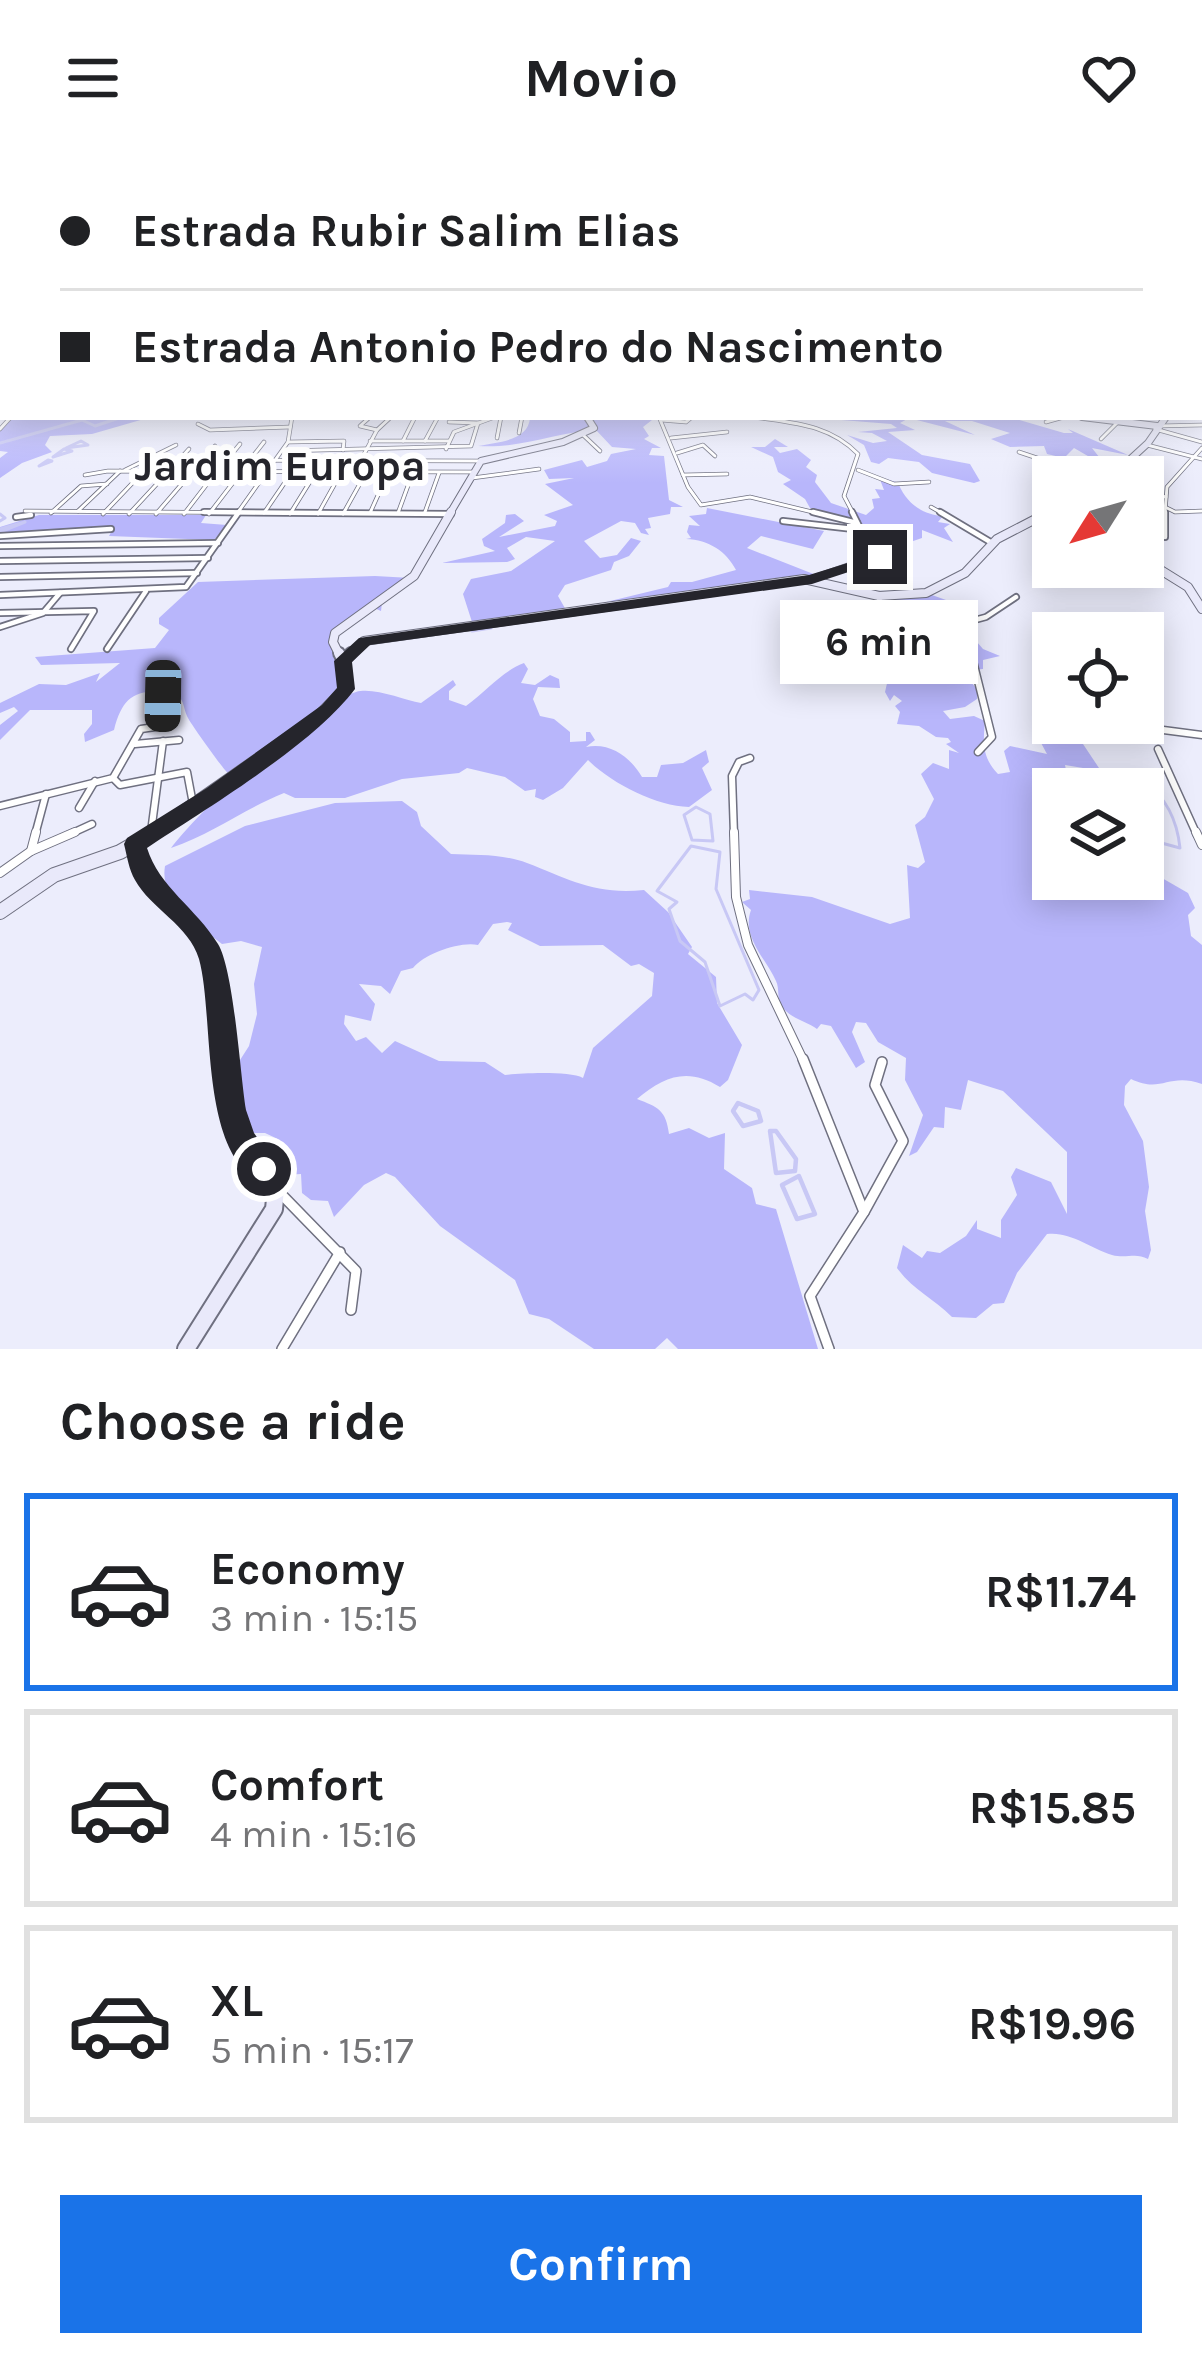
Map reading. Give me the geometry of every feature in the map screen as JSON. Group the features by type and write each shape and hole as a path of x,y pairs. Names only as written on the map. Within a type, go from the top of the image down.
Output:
{"main road":[{"path":"0,912 54,874 151,834 338,699 347,682 333,642 338,628 414,576 482,461 581,434 594,426 589,420"},
{"path":"1104,420 1156,428"},
{"path":"1135,456 1163,420"},
{"path":"343,661 358,645 395,634 812,579 879,596 939,590 970,569 992,543 1032,521"},
{"path":"1164,572 1188,587 1202,609"},
{"path":"135,844 145,877 185,916 210,953 222,1062 236,1127 277,1190 260,1238 187,1349"}],"street":[{"path":"0,595 184,588 288,442 291,420"},
{"path":"367,420 360,427 376,430"},
{"path":"355,471 376,430 388,420"},
{"path":"403,441 414,420"},
{"path":"425,441 436,420"},
{"path":"425,513 454,432 488,420"},
{"path":"497,438 498,420"},
{"path":"519,433 521,420"},
{"path":"661,420 683,475 706,507 750,497 857,523"},
{"path":"782,420 836,435 857,452 857,470 844,493 857,523 887,554 812,579"},
{"path":"449,422 478,423"},
{"path":"1101,440 1118,422"},
{"path":"282,451 446,450 471,446 478,423"},
{"path":"198,424 210,430 290,427"},
{"path":"1156,428 1202,425"},
{"path":"1156,428 1202,445 1167,487 1165,536"},
{"path":"671,438 727,432"},
{"path":"581,434 600,452"},
{"path":"288,442 344,441 343,450"},
{"path":"370,441 449,441"},
{"path":"250,460 264,442"},
{"path":"227,460 240,444"},
{"path":"76,514 122,471 176,445"},
{"path":"677,454 704,445 715,456"},
{"path":"1147,445 1202,459"},
{"path":"155,514 215,446"},
{"path":"179,460 189,449"},
{"path":"1019,452 1032,456"},
{"path":"146,460 482,461"},
{"path":"86,476 106,469 439,472 506,477 539,469"},
{"path":"857,470 894,484 929,482"},
{"path":"103,514 144,471"},
{"path":"129,514 169,471"},
{"path":"184,514 217,471"},
{"path":"209,514 242,471"},
{"path":"318,514 342,471"},
{"path":"343,514 367,471"},
{"path":"264,513 292,472"},
{"path":"290,514 316,472"},
{"path":"370,513 388,472"},
{"path":"398,513 413,472"},
{"path":"683,475 727,474"},
{"path":"51,513 81,486 107,484"},
{"path":"931,506 992,543"},
{"path":"1165,510 1202,511"},
{"path":"25,511 451,514"},
{"path":"16,517 41,513"},
{"path":"783,521 862,530"},
{"path":"0,536 111,529"},
{"path":"0,546 218,543"},
{"path":"28,561 42,545"},
{"path":"0,561 208,558"},
{"path":"0,577 197,573"},
{"path":"107,649 146,591"},
{"path":"46,611 60,593"},
{"path":"879,596 881,622 889,632 948,628 986,617 1016,597"},
{"path":"0,627 46,611 96,613 70,650"},
{"path":"0,613 26,616"},
{"path":"948,628 966,635 992,732 991,741 978,752"},
{"path":"0,806 113,778 143,728 163,726 163,696"},
{"path":"1164,730 1202,735"},
{"path":"135,744 178,740"},
{"path":"151,834 163,741"},
{"path":"1158,749 1202,845"},
{"path":"751,758 739,762 732,776 741,919 754,959 813,1080 864,1212"},
{"path":"113,778 120,785 190,774 193,807"},
{"path":"79,808 95,782"},
{"path":"31,851 46,794"},
{"path":"0,873 31,851 92,824"},
{"path":"829,1349 810,1296 903,1141 875,1085 883,1062"},
{"path":"277,1190 356,1270 351,1310"},
{"path":"282,1349 340,1252"}],"shaded area":[{"path":"9,420 141,420 92,434 50,436 45,445 52,452 0,478 0,458 8,452 0,451 0,428"},
{"path":"529,420 652,420 643,427 649,436 644,439 661,448 652,448 649,455 664,456 669,500 683,507 648,518 651,528 645,529 649,535 641,533 635,523 621,521 584,541 600,558 617,555 631,538 641,541 629,556 614,562 611,570 565,585 558,596 566,610 472,622 463,594 471,579 511,571 555,541 526,537 507,548 515,559 507,562 442,563 495,551 484,546 482,539 505,523 506,515 515,514 524,521 499,537 555,526 557,521 544,515 573,505 545,484 574,478 549,479 544,470 582,460 587,467 607,461 611,454 636,449 612,447 596,430 478,446 518,436"},
{"path":"841,420 905,420 900,423 915,430 888,432 922,455 970,464 980,481 932,473 919,462 888,458 879,464 871,462 864,445 847,435 873,443 887,441 858,432 897,428"},
{"path":"917,420 1019,420 1073,433 1068,429 1128,455 1092,448 1098,456 1088,456 1074,448 1066,456 1056,456 1047,454 1044,446 1010,447 991,439 1010,433 972,421 945,421 975,435"},
{"path":"775,439 788,447 774,447 780,453 797,449 811,460 806,467 817,475 815,482 831,503 866,515 874,508 872,499 880,498 875,489 884,490 879,477 903,484 899,485 910,502 943,516 938,522 950,524 944,528 953,542 922,530 922,538 887,550 877,547 881,541 862,526 810,508 783,484 791,480 778,472 773,457 751,447 765,447"},
{"path":"707,508 824,531 813,549 761,536 747,548 816,575 757,587 606,602 668,587 671,582 692,582 736,570 716,548 686,539 691,538 689,525 700,526 689,516 706,514"},
{"path":"39,515 206,515 201,523 227,525 214,540 109,536 114,527 0,534 0,527"},
{"path":"411,578 382,603 381,611 372,607 335,635 343,694 242,770 226,771 175,693 133,696 114,730 85,742 92,710 30,710 0,740 0,725 18,711 14,707 0,713 0,703 39,684 66,685 100,673 96,682 120,663 41,665 35,657 155,648 169,630 159,624 159,618 198,582"},
{"path":"932,595 946,600 932,610 940,626 910,633 955,631 963,641 965,628 983,649 1000,656 983,660 983,669 961,671 977,689 977,699 943,711 950,719 974,716 985,721 985,750 998,774 1010,772 1004,751 1010,746 1047,754 1042,744 1083,744 1099,768 1032,768 1032,900 1164,900 1164,879 1188,893 1195,908 1188,915 1191,936 1202,945 1202,1084 1181,1080 1150,1084 1131,1079 1125,1086 1124,1105 1143,1141 1149,1187 1145,1211 1148,1259 1112,1255 1072,1237 1047,1234 1017,1273 1004,1303 993,1304 976,1318 952,1317 910,1282 897,1268 903,1245 922,1258 927,1251 940,1253 966,1236 977,1220 977,1229 1001,1238 1001,1220 1017,1195 1011,1177 1016,1168 1051,1182 1067,1214 1067,1152 1003,1091 968,1080 961,1110 945,1107 944,1128 934,1127 909,1156 923,1115 905,1080 906,1058 878,1042 866,1023 856,1022 852,1032 865,1062 856,1068 831,1026 821,1024 817,1029 787,1012 752,939 751,910 742,902 750,899 749,890 812,897 890,924 910,918 907,865 918,868 925,862 915,825 934,799 921,774 933,763 949,769 949,750 959,753 946,744 951,742 948,738 936,737 919,726 897,724 900,712 895,706 902,701 894,695 890,701 885,692 888,679 876,665 870,625 875,628 872,605 886,596"},
{"path":"524,663 528,669 521,683 535,685 550,675 559,679 560,688 538,687 533,699 540,716 554,719 570,732 570,742 586,741 586,732 590,732 595,740 586,747 619,753 642,777 657,777 661,765 683,763 706,750 709,762 702,768 712,790 689,807 663,802 621,785 588,760 563,788 543,800 535,797 536,789 525,791 505,777 467,768 402,779 345,798 295,798 284,793 171,848 222,794 273,763 346,696 371,691 421,703 453,680 456,685 449,691 449,700 466,706"},
{"path":"402,801 451,854 509,858 596,888 644,890 668,912 692,947 688,954 716,977 717,1003 742,1045 728,1080 720,1087 697,1077 677,1077 637,1099 660,1110 669,1134 689,1128 709,1138 725,1133 724,1169 752,1188 756,1204 776,1209 818,1349 678,1349 667,1338 655,1349 594,1349 549,1319 529,1314 515,1280 440,1226 395,1177 386,1173 364,1185 334,1217 328,1201 311,1200 302,1193 301,1174 285,1175 280,1140 265,1133 247,1133 233,1071 249,1046 257,1014 254,984 262,947 241,941 222,944 191,920 168,890 165,866 245,826 335,803","holes":["512,923 508,930 540,946 603,945 631,966 639,964 654,973 652,996 593,1048 583,1078 557,1073 505,1075 485,1062 439,1061 395,1041 382,1053 366,1037 356,1041 344,1024 345,1015 371,1021 375,1004 359,984 381,986 390,994 401,971 443,950 478,945 493,924"]}],"waterway":[{"path":"0,443 82,420"},
{"path":"82,420 95,426 113,420"},
{"path":"81,441 88,445 66,448 81,441"},
{"path":"64,449 72,451 53,457 64,449"},
{"path":"48,460 52,461 39,466 48,460"},
{"path":"0,514 5,518 0,521"},
{"path":"0,529 25,522 0,532"},
{"path":"490,623 491,628 472,631 471,626 490,623"},
{"path":"1164,802 1180,848 1164,844"},
{"path":"696,807 710,814 713,841 692,840 684,815 696,807"},
{"path":"691,846 720,852 716,889 759,990 753,1000 745,994 720,1006 705,962 680,941 669,909 677,902 657,891 691,846"},
{"path":"738,1103 758,1111 761,1121 743,1126 733,1111 738,1103"},
{"path":"770,1131 776,1131 796,1159 795,1171 776,1173 770,1131"},
{"path":"799,1176 815,1214 797,1219 782,1185 799,1176"}],"district":[{"name":"Jardim Europa","path":"280,466"}],"route":[{"path":"264,1169 236,1127 222,1062 210,953 185,916 145,877 135,844 214,794 328,709 346,689 343,661 364,641 812,579 880,557"}]}
